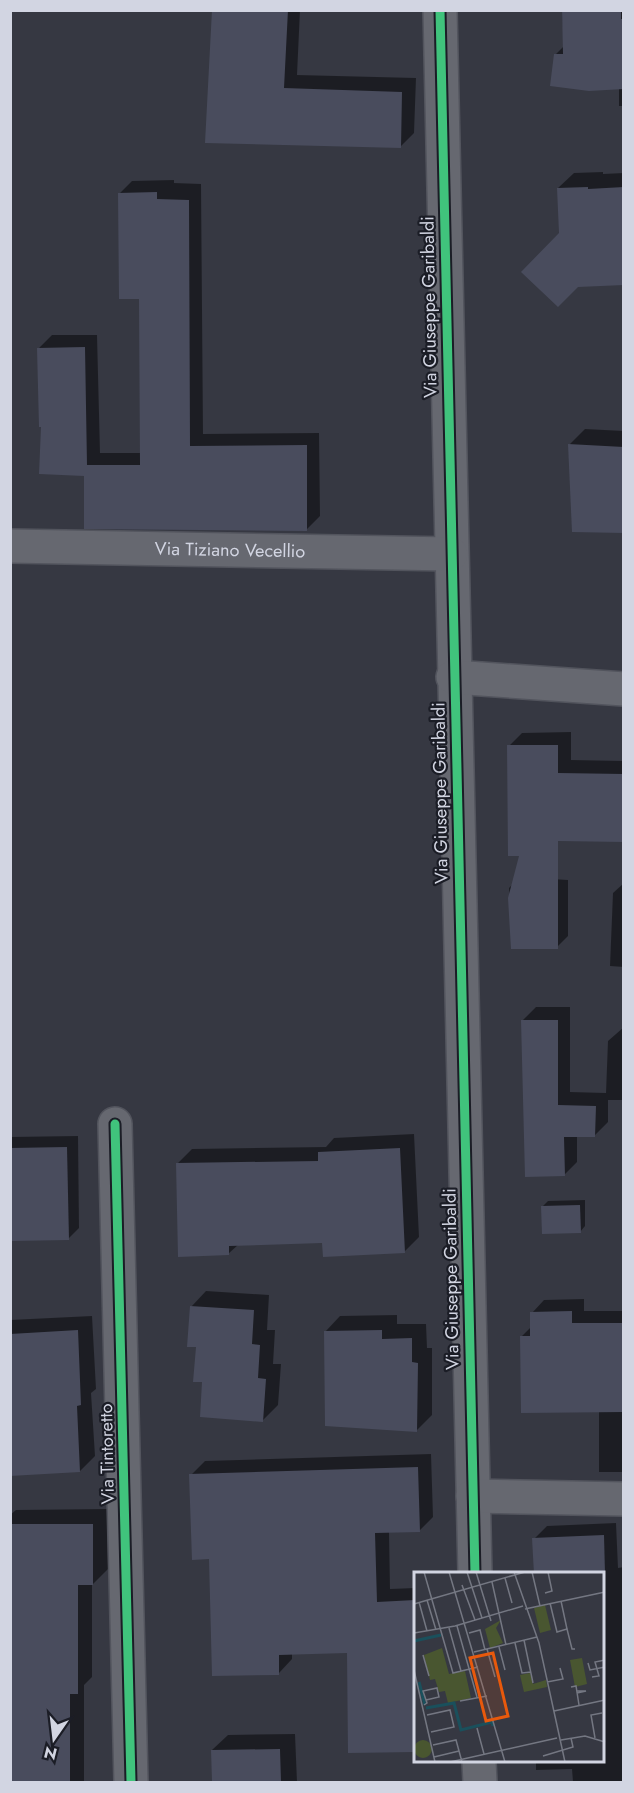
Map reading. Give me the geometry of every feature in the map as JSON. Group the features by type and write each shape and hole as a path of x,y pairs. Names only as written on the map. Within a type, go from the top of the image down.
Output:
{"street":[{"name":"Via Giuseppe Garibaldi","path":"440,10 453,677 475,1572"},
{"name":"Via Tiziano Vecellio","path":"10,546 451,554"},
{"path":"453,677 624,689"},
{"name":"Via Tintoretto","path":"115,1124 131,1782"},
{"path":"473,1496 624,1499"},
{"path":"479,1763 480,1782"}],"building":[{"path":"212,10 288,10 284,88 402,92 401,148 205,143"},
{"path":"562,10 621,10 621,19 624,19 624,89 589,91 550,86 554,54 563,54"},
{"path":"588,187 588,189 624,187 624,285 578,287 558,307 521,272 559,233 557,188"},
{"path":"157,192 157,199 189,200 190,446 307,445 307,531 84,529 84,476 39,474 41,427 39,427 37,348 85,347 87,465 140,465 139,299 119,299 118,193"},
{"path":"568,444 624,447 624,533 572,532"},
{"path":"507,745 558,745 558,773 624,774 624,842 558,841 558,949 511,949 508,898 519,856 508,856"},
{"path":"521,1020 558,1020 558,1105 596,1106 595,1137 564,1137 565,1176 525,1177"},
{"path":"67,1147 69,1240 10,1241 10,1148"},
{"path":"400,1148 405,1253 323,1257 322,1243 229,1246 229,1255 178,1257 176,1163 318,1161 318,1152"},
{"path":"580,1205 581,1233 542,1234 541,1206"},
{"path":"190,1306 254,1310 252,1344 260,1345 258,1378 266,1379 263,1422 200,1417 202,1382 193,1382 196,1347 187,1347"},
{"path":"572,1311 572,1323 624,1323 624,1412 521,1413 520,1336 530,1336 530,1312"},
{"path":"78,1330 81,1405 77,1406 80,1472 10,1476 10,1334"},
{"path":"382,1330 382,1339 412,1338 412,1362 418,1363 417,1432 325,1426 324,1331"},
{"path":"418,1467 420,1532 375,1533 377,1602 414,1600 414,1752 348,1753 347,1653 279,1655 279,1675 212,1676 209,1559 192,1560 189,1474"},
{"path":"10,1524 93,1524 93,1585 78,1585 78,1694 70,1694 70,1782 10,1782"},
{"path":"604,1535 605,1574 604,1572 534,1572 532,1538"},
{"path":"280,1749 281,1782 212,1782 211,1750"}],"cycle path":[{"path":"440,10 475,1572"},
{"path":"115,1124 131,1782"}]}
